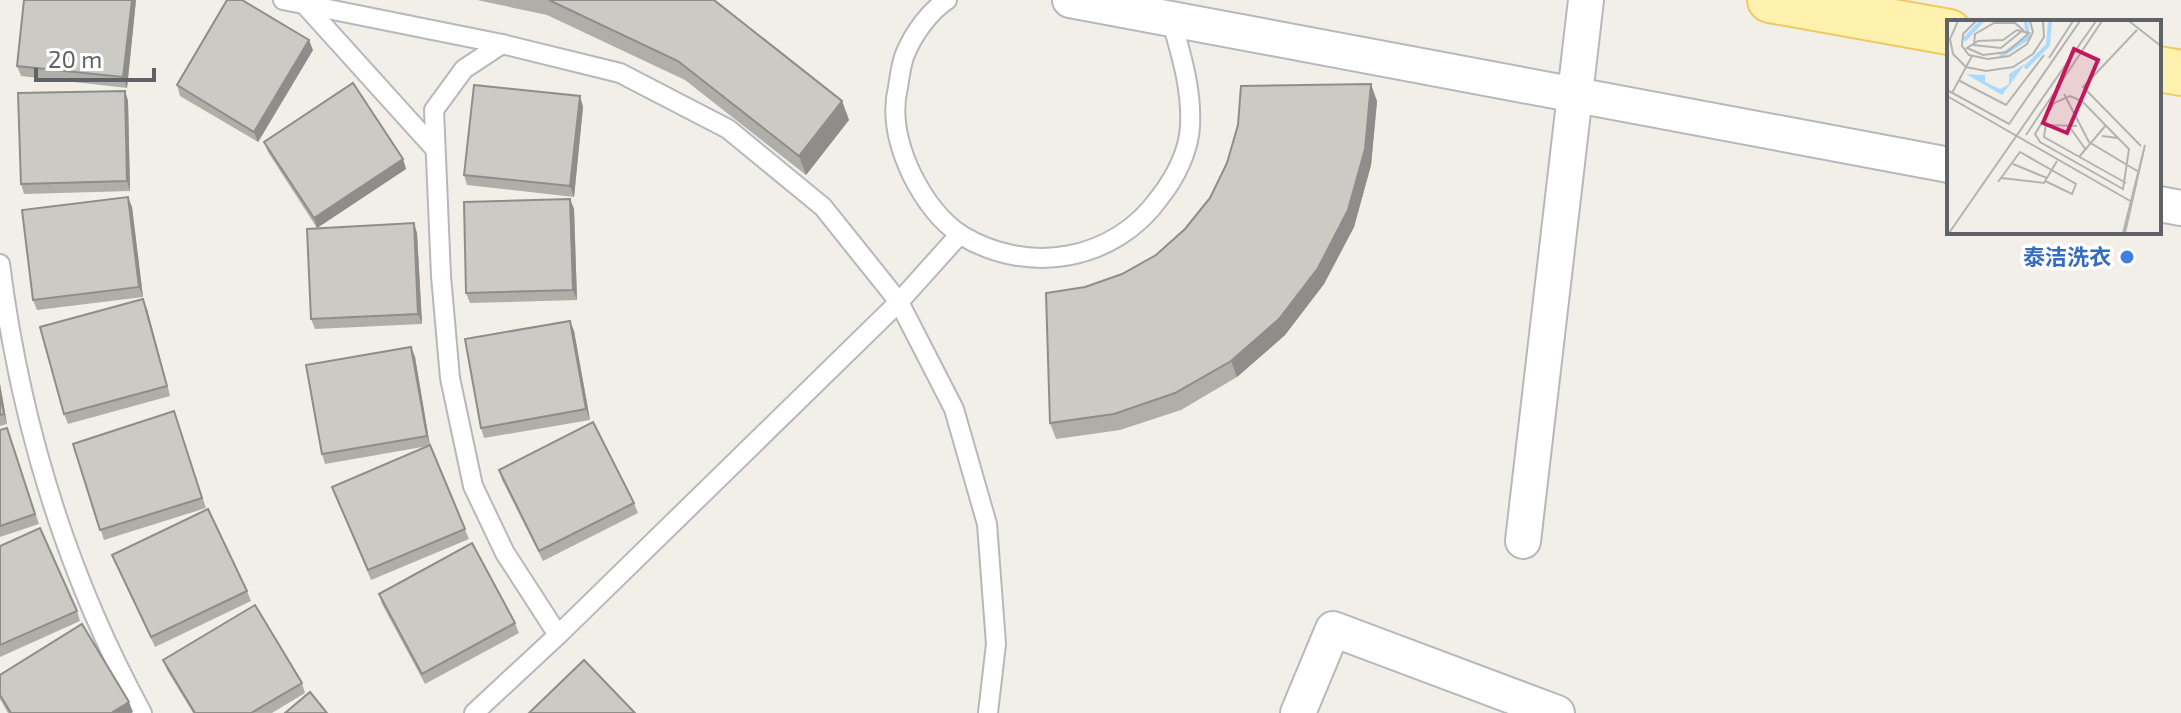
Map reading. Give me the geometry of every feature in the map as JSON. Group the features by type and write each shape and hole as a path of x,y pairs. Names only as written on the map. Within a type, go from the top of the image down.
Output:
{"main road":[{"path":"1770,0 1947,32"},
{"path":"2161,69 2181,73"}],"street":[{"path":"1070,0 1947,165"},
{"path":"1523,541 1586,0"},
{"path":"2161,204 2181,208"},
{"path":"1298,713 1333,629 1557,713"}],"lane":[{"path":"283,0 502,44 620,73 728,129 823,207 899,302 954,409 987,524 996,644 988,713"},
{"path":"947,0 933,9 906,52 895,101 901,153 923,198 960,234 1006,254 1056,259 1105,246 1146,217 1175,177 1190,129 1187,78 1171,19"},
{"path":"304,4 435,149"},
{"path":"502,44 464,69 434,110 450,378 473,486 505,553 558,635"},
{"path":"474,713 899,302 960,234"},
{"path":"0,264 9,332 34,447 70,558 116,666 142,713"}],"building":[{"path":"24,0 132,0 123,77 17,66"},
{"path":"227,0 242,0 309,40 254,132 177,85"},
{"path":"549,0 714,0 842,101 799,156 678,61"},
{"path":"353,83 403,159 314,218 264,142"},
{"path":"1371,84 1365,149 1348,210 1318,268 1279,319 1231,361 1175,393 1114,414 1050,423 1046,293 1085,287 1122,274 1156,255 1185,229 1210,198 1227,163 1238,125 1241,86"},
{"path":"474,85 580,96 570,186 464,175"},
{"path":"125,91 127,181 21,184 18,93"},
{"path":"128,197 139,287 33,300 22,210"},
{"path":"570,199 573,290 466,293 464,202"},
{"path":"414,223 418,314 311,319 307,229"},
{"path":"143,299 167,386 64,414 40,327"},
{"path":"570,321 586,409 481,428 465,339"},
{"path":"411,347 427,436 322,454 306,365"},
{"path":"0,394 4,414 0,415"},
{"path":"174,411 202,498 100,530 73,444"},
{"path":"593,422 634,503 539,551 499,470"},
{"path":"7,428 35,514 0,526 0,430"},
{"path":"430,445 465,529 368,570 332,487"},
{"path":"208,509 247,591 151,637 112,555"},
{"path":"40,528 77,611 0,645 0,546"},
{"path":"472,543 515,623 422,674 379,594"},
{"path":"255,605 302,683 251,713 195,713 163,660"},
{"path":"82,624 129,702 111,713 11,713 0,695 0,675"},
{"path":"584,660 635,713 529,713"},
{"path":"310,692 327,713 285,713"}],"place":[{"name":"泰洁洗衣","path":"2127,257"}]}
